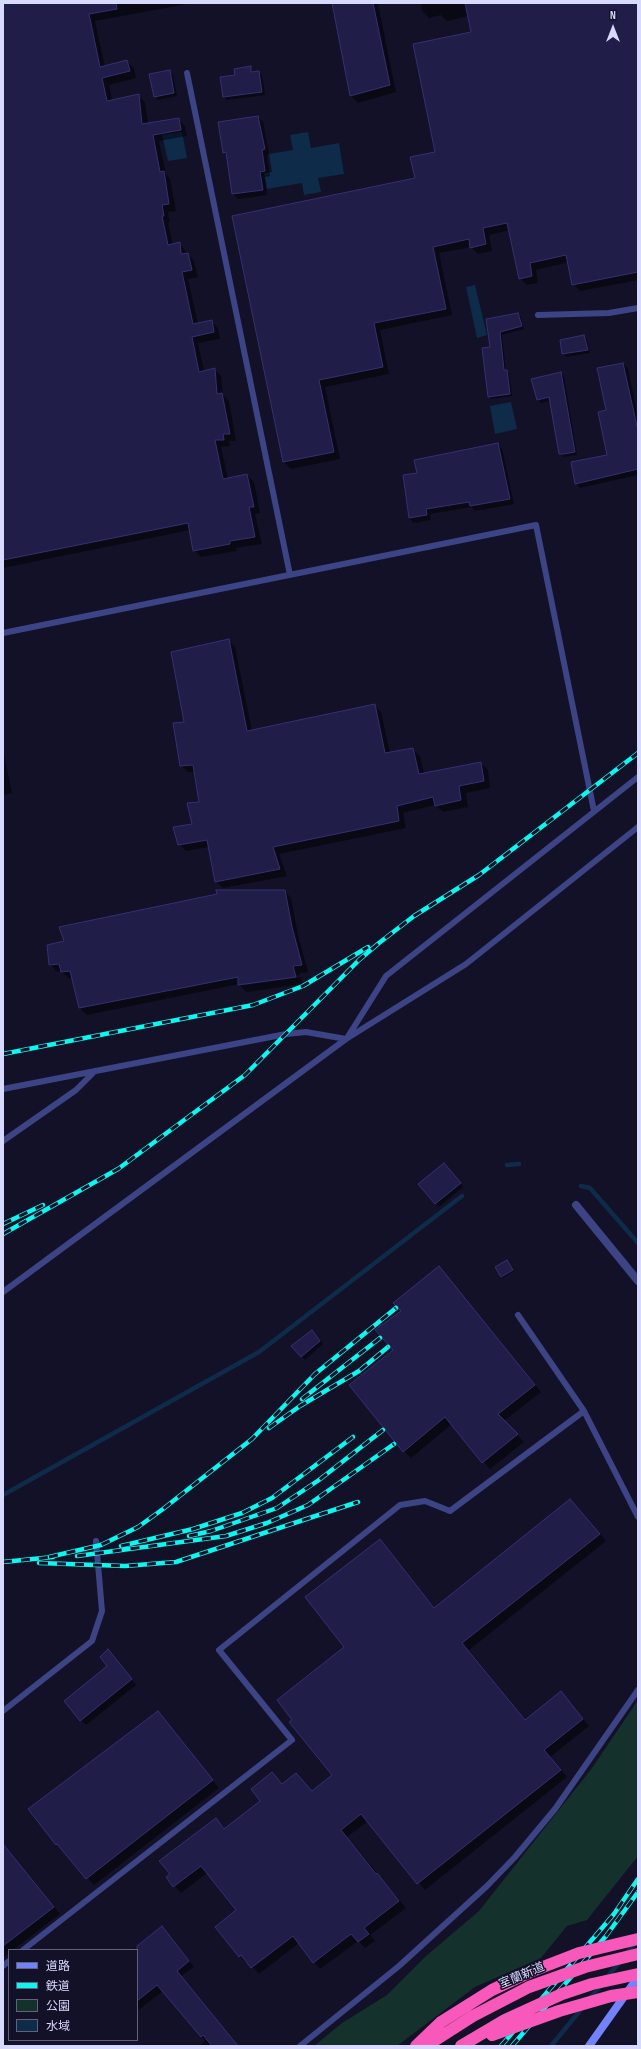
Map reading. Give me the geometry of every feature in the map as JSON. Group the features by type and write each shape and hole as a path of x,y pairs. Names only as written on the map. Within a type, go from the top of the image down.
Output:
{"highway":[{"path":"416,2046 441,2022 498,1987 530,1972 579,1953 638,1939"},
{"name":"室蘭新道","path":"426,2046 473,2016 529,1988 585,1967 638,1954"},
{"path":"461,2046 505,2020 556,1997 592,1984 638,1977"},
{"path":"464,2046 559,2011 611,1996 638,1992"}],"street":[{"path":"576,1205 638,1281"},
{"path":"589,2046 638,1977"}],"lane":[{"path":"187,73 290,575"},
{"path":"538,315 609,314 638,308"},
{"path":"3,633 536,525 594,811"},
{"path":"346,1039 386,976 638,777"},
{"path":"3,1292 346,1039 466,964 638,827"},
{"path":"3,1089 286,1034 306,1032 346,1039"},
{"path":"3,1141 76,1090 96,1070"},
{"path":"518,1315 584,1410 638,1517"},
{"path":"24,1949 292,1740 219,1650 400,1505 425,1500 450,1511 584,1410"},
{"path":"3,1711 92,1641 102,1611 96,1541"},
{"path":"300,2046 399,1966 487,1886 515,1857 555,1809 638,1690"}],"green space":[{"path":"638,1700 638,1856 587,1920 567,1926 541,1958 475,1987 397,2046 314,2046 342,2023 387,1995 426,1956 479,1911 592,1768"}],"water":[{"path":"182,132 187,158 168,161 162,135"},
{"path":"308,132 311,148 339,143 344,174 318,178 321,192 304,195 302,183 267,189 264,173 272,172 269,154 293,150 290,135"},
{"path":"475,285 487,335 477,338 466,287"},
{"path":"511,402 517,429 495,434 490,406"}],"building":[{"path":"3,3 116,3 117,9 89,14 100,67 127,60 130,71 102,78 107,101 139,94 142,124 179,118 181,130 153,135 160,172 164,171 169,204 162,205 164,216 162,216 168,245 180,242 181,254 188,253 192,270 182,272 193,324 212,320 214,332 192,337 199,372 215,368 217,394 222,393 230,434 223,434 224,440 215,440 223,479 247,474 254,507 249,507 255,537 230,541 230,544 193,551 188,523 3,560"},
{"path":"332,3 373,3 390,85 350,96"},
{"path":"465,3 638,3 638,272 572,285 566,255 530,263 532,276 519,279 507,223 483,228 486,244 470,248 469,239 433,247 446,309 374,323 383,367 319,380 334,452 283,462 232,216 415,178 410,157 435,152 413,44 471,32"},
{"path":"251,66 251,72 259,71 262,92 223,97 220,77 235,75 234,69"},
{"path":"170,70 174,93 154,97 149,74"},
{"path":"258,116 265,149 262,150 265,171 260,172 263,190 232,194 226,152 223,153 218,122"},
{"path":"518,313 522,326 500,332 504,370 507,370 510,394 488,397 482,348 490,347 486,319"},
{"path":"584,335 588,350 562,354 560,340"},
{"path":"623,363 638,431 638,469 575,484 571,462 607,455 598,412 606,410 597,368"},
{"path":"561,372 575,452 564,454 559,454 549,397 537,400 531,379"},
{"path":"498,443 510,499 470,506 469,502 426,509 427,515 409,518 403,475 417,473 414,460"},
{"path":"229,639 247,731 375,704 385,753 413,748 419,774 481,762 484,781 459,786 461,800 435,806 433,797 397,806 399,821 273,847 280,869 215,882 207,840 178,845 173,827 192,824 187,803 199,802 193,765 180,766 173,723 184,722 171,652"},
{"path":"216,890 285,890 292,927 302,965 293,966 296,977 238,985 238,977 79,1008 70,971 61,972 59,964 49,965 47,945 64,941 59,927 217,894"},
{"path":"444,1163 461,1183 435,1204 418,1184"},
{"path":"507,1260 513,1270 501,1277 495,1267"},
{"path":"439,1266 535,1385 498,1414 518,1434 482,1463 445,1417 403,1452 349,1385 393,1350 375,1330 401,1311 393,1303"},
{"path":"312,1330 320,1341 301,1357 291,1346"},
{"path":"570,1499 600,1534 462,1643 525,1720 561,1691 583,1719 544,1750 561,1770 417,1884 361,1814 341,1830 399,1901 364,1928 369,1934 358,1942 351,1934 313,1963 293,1936 251,1968 241,1955 239,1957 215,1927 236,1910 201,1866 173,1887 166,1877 170,1874 159,1861 216,1818 224,1829 260,1801 251,1789 272,1772 282,1784 296,1773 312,1791 332,1775 289,1722 292,1720 277,1700 344,1647 305,1597 380,1539 434,1608"},
{"path":"108,1649 132,1679 80,1721 64,1701 107,1666 100,1657"},
{"path":"158,1711 213,1780 86,1879 57,1844 56,1845 28,1809"},
{"path":"3,1844 54,1907 3,1946"},
{"path":"162,1926 189,1961 177,1971 238,2046 212,2046 203,2035 201,2037 157,1985 138,2000 137,1946"}],"waterway":[{"path":"507,1165 519,1164"},
{"path":"581,1186 590,1188 638,1243"},
{"path":"3,1495 259,1352 462,1196"},
{"path":"625,1955 636,1942"},
{"path":"606,1978 621,1961"},
{"path":"590,1998 602,1984"},
{"path":"551,2046 583,2007"}],"railway":[{"path":"3,1234 118,1169 245,1075 359,960 379,943 414,916 479,875 638,753"},
{"path":"3,1054 253,1005 303,986 368,947"},
{"path":"3,1224 43,1205"},
{"path":"49,1557 101,1545 138,1527 252,1439 315,1374 396,1308"},
{"path":"302,1399 380,1338"},
{"path":"269,1428 300,1406 359,1371 388,1347"},
{"path":"189,1536 211,1531 277,1508 319,1480 383,1430"},
{"path":"121,1546 193,1529 242,1513 272,1498 353,1437"},
{"path":"77,1556 226,1536 267,1523 308,1505 394,1444"},
{"path":"39,1563 125,1566 176,1562 358,1502"},
{"path":"3,1562 53,1557"},
{"path":"501,2046 614,1914 638,1879"},
{"path":"512,2046 606,1936 638,1892"}]}
